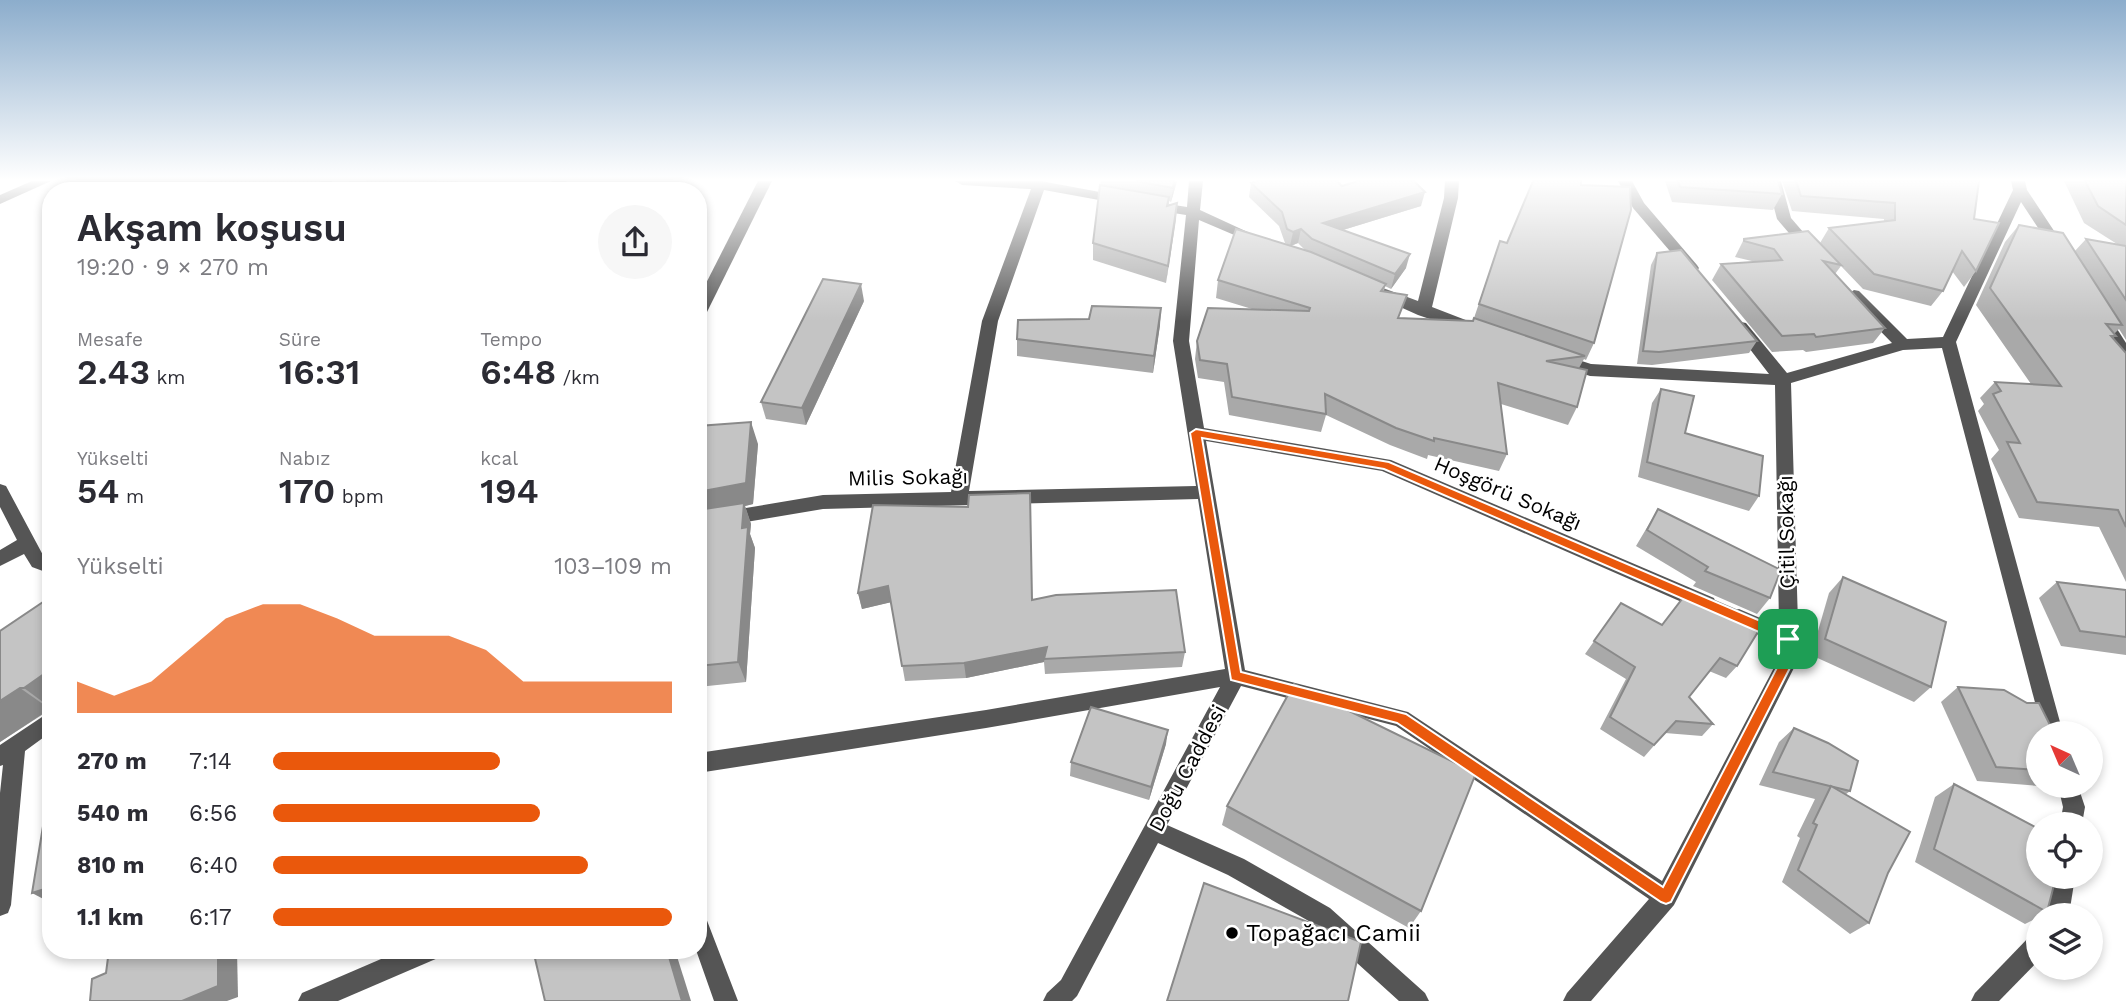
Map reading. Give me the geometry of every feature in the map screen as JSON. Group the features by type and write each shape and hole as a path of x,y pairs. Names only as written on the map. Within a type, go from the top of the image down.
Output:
{"street":[{"path":"707,296 741,228"},
{"path":"959,498 990,321 1024,228"},
{"path":"1192,228 1181,341 1236,676"},
{"path":"1230,228 1275,247"},
{"path":"1423,311 1444,228"},
{"path":"1657,228 1703,281"},
{"path":"1792,228 1818,257"},
{"path":"2000,228 1948,342 2050,721"},
{"path":"2046,228 2068,262"},
{"path":"1843,284 1903,345"},
{"path":"1374,289 1423,311 1488,334"},
{"path":"2095,305 2126,356"},
{"path":"1727,311 1783,380"},
{"path":"1539,352 1590,370 1783,380 1903,345 1948,342"},
{"name":"Çitil Sokağı","path":"1575,1001 1666,897 1788,658 1783,380"},
{"name":"Hoşgörü Sokağı","path":"1196,433 1385,465 1788,639"},
{"path":"0,491 37,562 42,564"},
{"name":"Milis Sokağı","path":"707,521 823,502 1206,492"},
{"path":"0,559 28,543"},
{"path":"707,762 986,719 1236,676 1401,718 1666,897"},
{"name":"Doğu Caddesi","path":"1055,1001 1069,988 1236,676"},
{"path":"0,905 8,752 42,727"},
{"path":"1154,830 1236,867 1322,916 1417,1001"},
{"path":"707,950 726,1001"},
{"path":"1983,1001 2026,956"},
{"path":"310,1001 409,959"}],"building":[{"path":"1095,228 1173,228 1168,266 1093,243"},
{"path":"1336,228 1410,254 1395,274 1312,239 1301,229 1293,232 1287,229"},
{"path":"1513,228 1626,228 1594,343 1479,304 1500,241 1507,243"},
{"path":"1829,228 1997,228 1976,271 1962,251 1943,291 1874,274"},
{"path":"2018,228 2063,233 2122,325 2106,324 2116,336 2111,336 2126,353 2126,527 2118,510 2037,502 2007,442 2020,443 1993,394 2001,391 1995,382 2061,386 1990,288"},
{"path":"1236,229 1311,252 1386,284 1381,291 1407,295 1398,318 1473,321 1474,318 1585,356 1546,361 1587,370 1577,407 1498,383 1507,454 1434,438 1434,441 1396,428 1325,394 1326,414 1232,397 1227,364 1200,360 1197,341 1208,308 1309,311 1310,308 1218,280"},
{"path":"1808,231 1841,265 1823,261 1885,328 1816,337 1814,334 1782,336 1721,264 1782,260 1774,249 1744,239"},
{"path":"2086,239 2126,246 2126,300"},
{"path":"1681,250 1757,341 1659,352 1643,351 1657,253"},
{"path":"823,279 861,284 802,408 761,402"},
{"path":"1092,306 1161,308 1154,356 1017,339 1018,320 1089,319"},
{"path":"1661,389 1694,396 1685,433 1763,456 1759,496 1647,462"},
{"path":"751,422 746,483 707,490 707,425"},
{"path":"1030,493 1032,600 1056,595 1176,590 1185,652 1044,659 1047,647 964,663 902,666 888,586 858,593 873,505 968,507 969,495"},
{"path":"744,503 742,528 748,527 738,662 707,665 707,509"},
{"path":"1658,509 1781,570 1770,598 1705,571 1708,567 1647,530"},
{"path":"1843,577 1946,622 1931,687 1825,639"},
{"path":"2057,582 2126,590 2126,637 2080,631"},
{"path":"1689,590 1764,622 1737,666 1720,658 1689,697 1713,724 1676,721 1654,745 1610,717 1635,667 1594,641 1621,603 1662,625"},
{"path":"42,603 42,675 0,701 0,631"},
{"path":"1294,684 1476,773 1421,911 1227,806"},
{"path":"1958,687 2004,690 2027,703 2039,703 2048,721 2026,721 2026,769 1996,767"},
{"path":"1091,707 1168,730 1151,787 1071,762"},
{"path":"1794,728 1828,743 1858,761 1850,791 1773,772"},
{"path":"1954,784 2026,822 2026,889 2053,889 2049,903 2031,903 1934,849"},
{"path":"1831,786 1910,832 1888,873 1869,923 1798,870 1817,825 1813,823"},
{"path":"42,832 42,890 32,893"},
{"name":"Topağacı Camii","path":"1204,883 1361,942 1348,1001 1167,1001"},
{"path":"108,959 218,959 218,986 182,1001 90,1001 92,979 106,973"},
{"path":"535,959 670,959 682,1001 545,1001"}],"place":[{"name":"Topağacı Camii","path":"1232,933"}],"route":[{"path":"1196,433 1385,465 1788,639 1788,658 1666,897 1401,718 1236,676 1196,433"}]}
